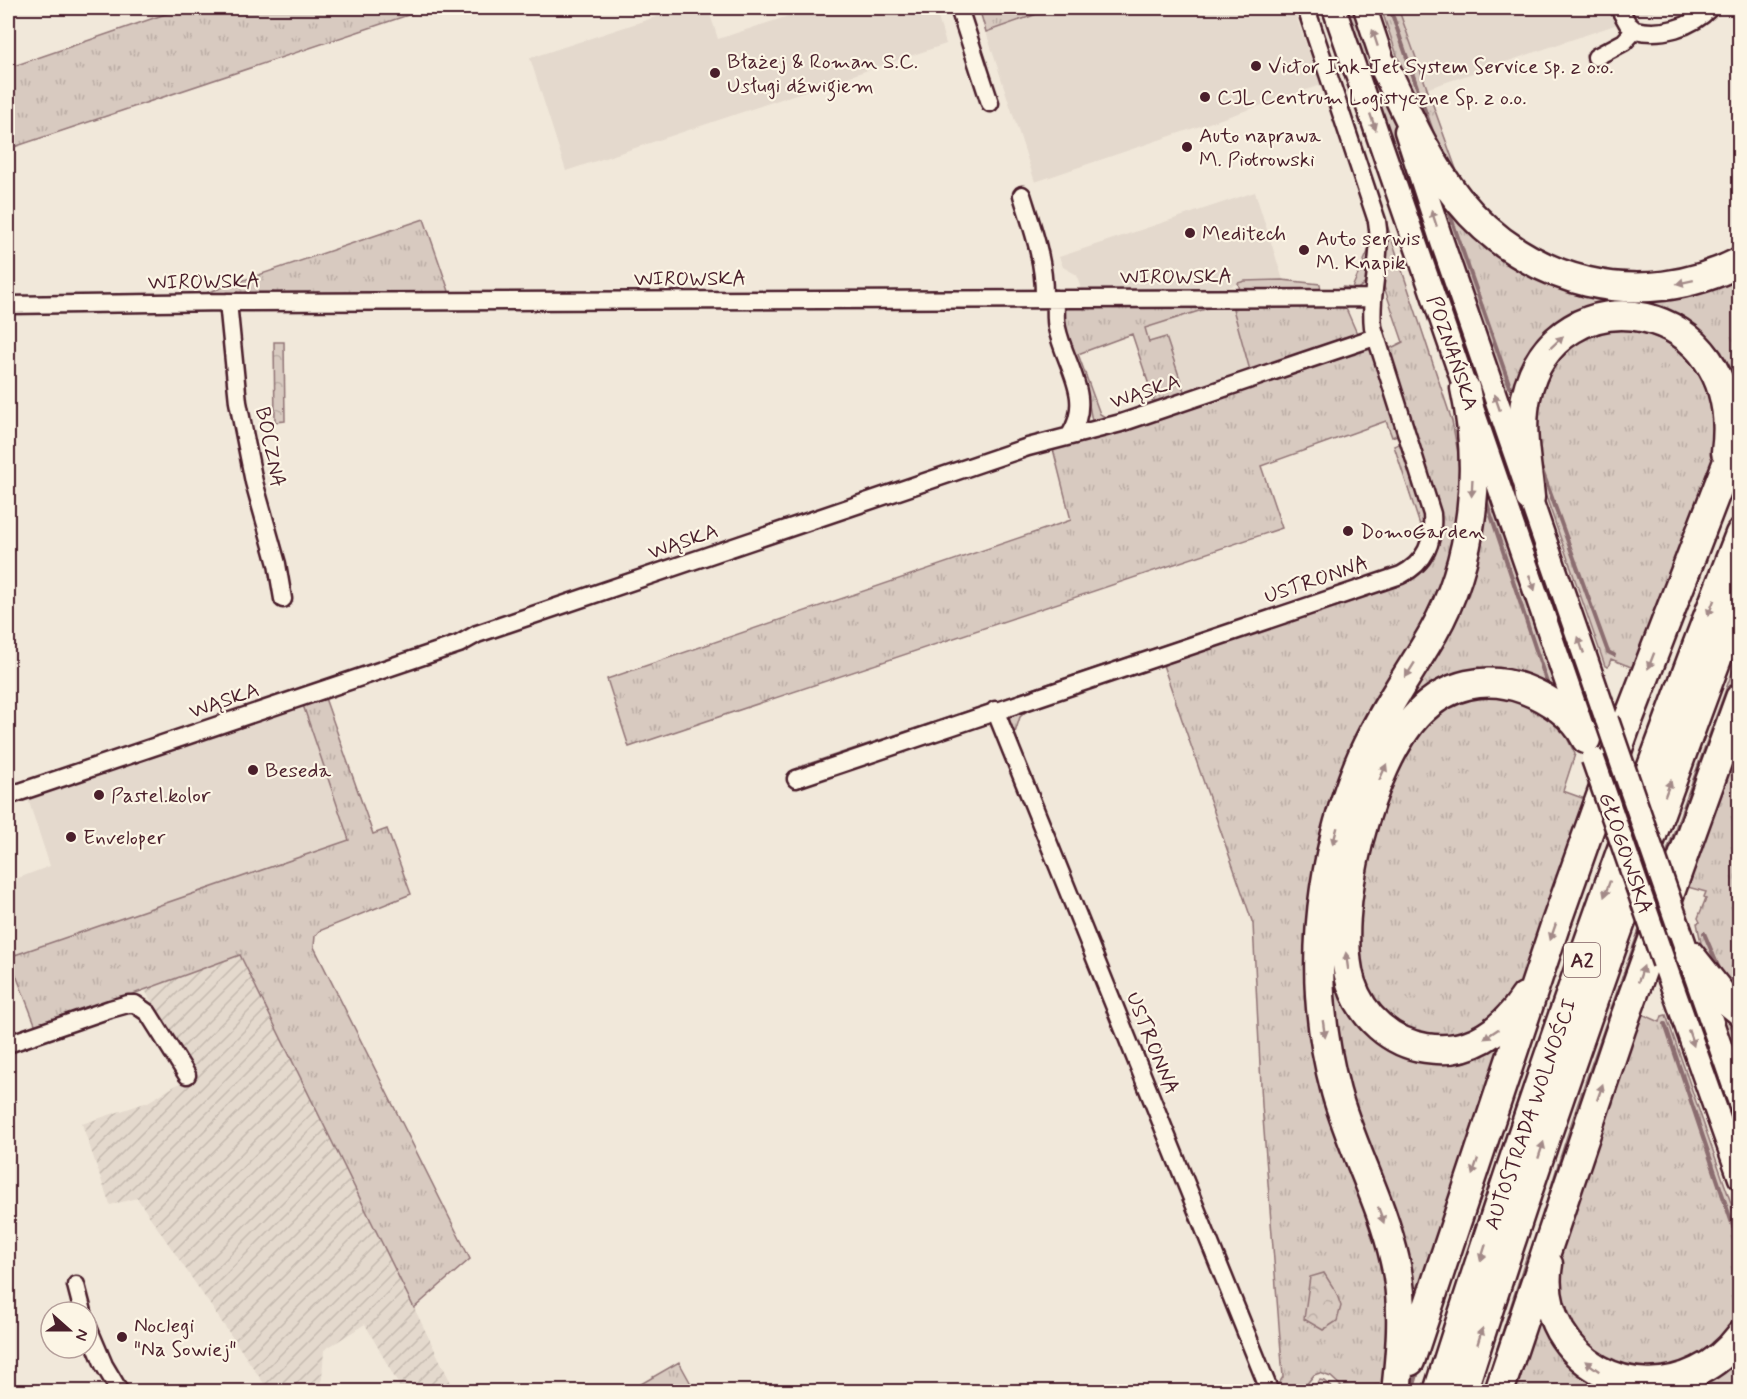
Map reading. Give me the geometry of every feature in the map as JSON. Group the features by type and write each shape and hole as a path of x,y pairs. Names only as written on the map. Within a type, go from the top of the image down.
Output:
{"highway":[{"path":"1385,68 1415,131 1453,192 1485,228 1530,261 1584,282 1625,288 1687,282 1708,276 1740,262"},
{"path":"1534,508 1523,419 1526,395 1533,374 1546,352 1566,333 1593,321 1614,316 1639,316 1666,323 1693,340 1715,367 1726,396 1729,425 1726,453 1716,489"},
{"path":"1398,1392 1402,1326 1398,1275 1389,1237 1348,1129 1331,1072 1321,991 1321,916 1336,835 1358,768 1377,726 1437,625 1449,599 1462,560 1471,504 1473,447 1471,416 1465,388"},
{"path":"1398,1392 1539,972 1627,723 1740,430"},
{"name":"AUTOSTRADA WOLNOŚCI","path":"1438,1392 1524,1128 1606,891 1658,747 1740,534"},
{"name":"AUTOSTRADA WOLNOŚCI","path":"1462,1392 1550,1121 1626,906 1740,597"},
{"path":"1539,972 1508,1020 1493,1033 1477,1042 1455,1049 1437,1050 1411,1045 1395,1038 1382,1029 1367,1013 1349,975 1346,922 1354,861 1371,801 1395,746 1420,712 1449,691 1470,684 1486,682 1507,684 1527,690 1558,708 1580,729 1590,749"},
{"path":"1499,1392 1673,879 1740,698"},
{"path":"1719,753 1740,717"},
{"path":"1677,959 1740,1011"},
{"path":"1554,1227 1547,1269 1551,1311 1566,1341 1598,1371 1635,1384 1673,1383 1707,1369 1728,1351 1740,1336"}],"main road":[{"name":"POZNAŃSKA","path":"1334,8 1513,528"},
{"name":"POZNAŃSKA","path":"1365,8 1442,242 1534,508"},
{"name":"GŁOGOWSKA","path":"1534,508 1678,925 1677,959 1740,1178"},
{"name":"GŁOGOWSKA","path":"1513,528 1590,749 1677,959 1740,1103"}],"street":[{"path":"959,8 990,103"},
{"path":"1306,8 1377,221 1379,236 1372,298 1375,337"},
{"path":"1619,8 1628,24 1635,30 1652,32 1678,27 1698,19 1710,8"},
{"path":"1596,57 1624,42 1635,30"},
{"path":"1022,195 1041,259 1057,327 1080,399 1080,414 1070,435"},
{"name":"WIROWSKA","path":"8,305 228,302 1372,298"},
{"name":"BOCZNA","path":"228,302 238,402 254,482 277,564 282,599"},
{"name":"WĄSKA","path":"8,796 459,644 477,634 1028,447 1120,423 1375,337"},
{"name":"USTRONNA","path":"796,779 995,710 1357,590 1412,569 1420,562 1430,546 1432,514 1375,337"},
{"name":"USTRONNA","path":"995,710 1270,1392"},
{"path":"8,1044 110,1009 135,1004 148,1012 187,1075"},
{"path":"76,1285 80,1300"},
{"path":"99,1353 120,1392"}],"shaded area":[{"name":"Błażej & Roman S.C. Usługi dźwigiem","path":"683,8 708,8 718,39 813,8 935,8 946,44 566,171 530,58"},
{"path":"1054,8 1293,8 1321,85 1035,182 986,32"},
{"path":"1398,8 1665,8 1426,89"},
{"name":"Meditech","path":"1255,192 1283,280 1245,281 1223,289 1081,290 1077,275 1063,267 1059,257"},
{"path":"1218,305 1233,309 1251,374 1186,397 1166,337 1149,342 1145,328"},
{"path":"303,705 350,840 8,958 8,882 50,866 27,796"},
{"path":"240,955 455,1391 402,1391 365,1324 324,1350 321,1391 269,1391 137,1198 110,1205 82,1124 148,1102 195,1074 162,1022 144,988"}],"green space":[{"path":"183,8 429,8 8,149 8,68"},
{"path":"979,8 1054,8 986,32"},
{"path":"1341,8 1358,8 1425,218 1602,730 1597,744"},
{"path":"1381,8 1398,8 1460,180 1461,195 1405,79"},
{"path":"1435,186 1549,276 1739,270 1740,419 1724,367 1600,313 1513,413"},
{"path":"1384,216 1452,421 1458,453 1460,489 1452,554 1310,913 1371,1219 1390,1297 1383,1391 1336,1391 1341,1386 1331,1377 1320,1373 1314,1375 1301,1391 1275,1391 1008,724 1012,713 1401,580 1434,551 1385,351 1403,342 1383,284","holes":["1163,665 1253,924 1262,1105 1283,1377 1276,1388 1014,736 1020,717 1030,708"]},
{"path":"424,219 450,294 197,296"},
{"path":"1374,238 1367,282 1356,290 1346,290 1343,287 1352,288"},
{"path":"1282,280 1320,284 1321,290 1240,290 1238,283 1245,281"},
{"path":"1344,304 1359,338 1251,374 1233,309 1235,306"},
{"path":"1218,305 1145,328 1149,342 1166,337 1186,397 1156,406 1132,334 1078,354 1100,414 1113,422 1095,423 1092,421 1088,400 1062,319 1066,308 1069,306"},
{"path":"1627,322 1697,353 1724,436 1516,1001 1446,1045 1380,1021 1351,955 1382,787 1436,705 1508,689 1562,728 1575,754 1563,791 1585,799 1636,669 1611,659 1608,667 1605,666 1541,482 1527,430 1562,346"},
{"path":"274,342 284,342 285,421 275,422"},
{"path":"1363,346 1371,349 1402,433 1392,437 1386,421 1261,466 1282,528 629,747 607,679 1071,520 1053,449"},
{"path":"1404,442 1427,518 1420,525 1394,446"},
{"path":"1479,466 1561,703 1553,698 1428,694 1339,908 1383,1040 1507,1033 1409,1333 1328,1021 1341,836 1437,637"},
{"path":"1415,561 1407,567 814,768 799,767"},
{"path":"1739,654 1739,680 1686,824 1494,1391 1483,1392 1527,1255 1531,1256 1562,1152 1596,1051"},
{"path":"325,698 373,834 387,829 411,894 319,931 315,936 314,947 470,1259 414,1308 240,955 37,1029 9,957 349,840 303,705"},
{"path":"1739,730 1739,1003 1708,959 1701,943 1697,923 1700,922 1698,918 1706,892 1684,886"},
{"path":"1675,940 1739,1124 1739,1155 1670,955"},
{"path":"1651,985 1642,1014 1660,1022 1662,1016 1666,1015 1740,1229 1740,1323 1705,1362 1622,1373 1567,1330 1556,1253"},
{"path":"1721,1010 1739,1019 1739,1064"},
{"path":"1324,1273 1336,1292 1341,1306 1337,1321 1323,1330 1304,1319 1310,1277"},
{"path":"1537,1293 1545,1313 1643,1392 1505,1392"},
{"path":"1739,1348 1739,1391 1659,1392"},
{"path":"679,1362 695,1391 629,1391"},
{"path":"1320,1380 1336,1391 1310,1391"}],"waterway":[{"path":"1390,8 1434,137"},
{"path":"1447,206 1513,395"},
{"path":"1539,462 1608,652 1614,655"},
{"path":"1485,497 1548,686"},
{"path":"1704,933 1720,971"},
{"path":"1729,1018 1740,1046"},
{"path":"1665,1024 1740,1247"},
{"path":"1733,1327 1740,1311"},
{"path":"1412,1392 1419,1368"}],"place":[{"name":"Victor Ink-Jet System Service sp. z o.o.","path":"1256,66"},
{"name":"Błażej & Roman S.C. Usługi dźwigiem","path":"715,73"},
{"name":"CJL Centrum Logistyczne Sp. z o.o.","path":"1205,97"},
{"name":"Auto naprawa M. Piotrowski","path":"1187,147"},
{"name":"Meditech","path":"1190,233"},
{"name":"Auto serwis M. Knapik","path":"1304,250"},
{"name":"DomoGarden","path":"1348,531"},
{"name":"Beseda","path":"253,770"},
{"name":"Pastel.kolor","path":"99,795"},
{"name":"Enveloper","path":"71,837"},
{"name":"Noclegi \"Na Sowiej\"","path":"122,1337"}]}
